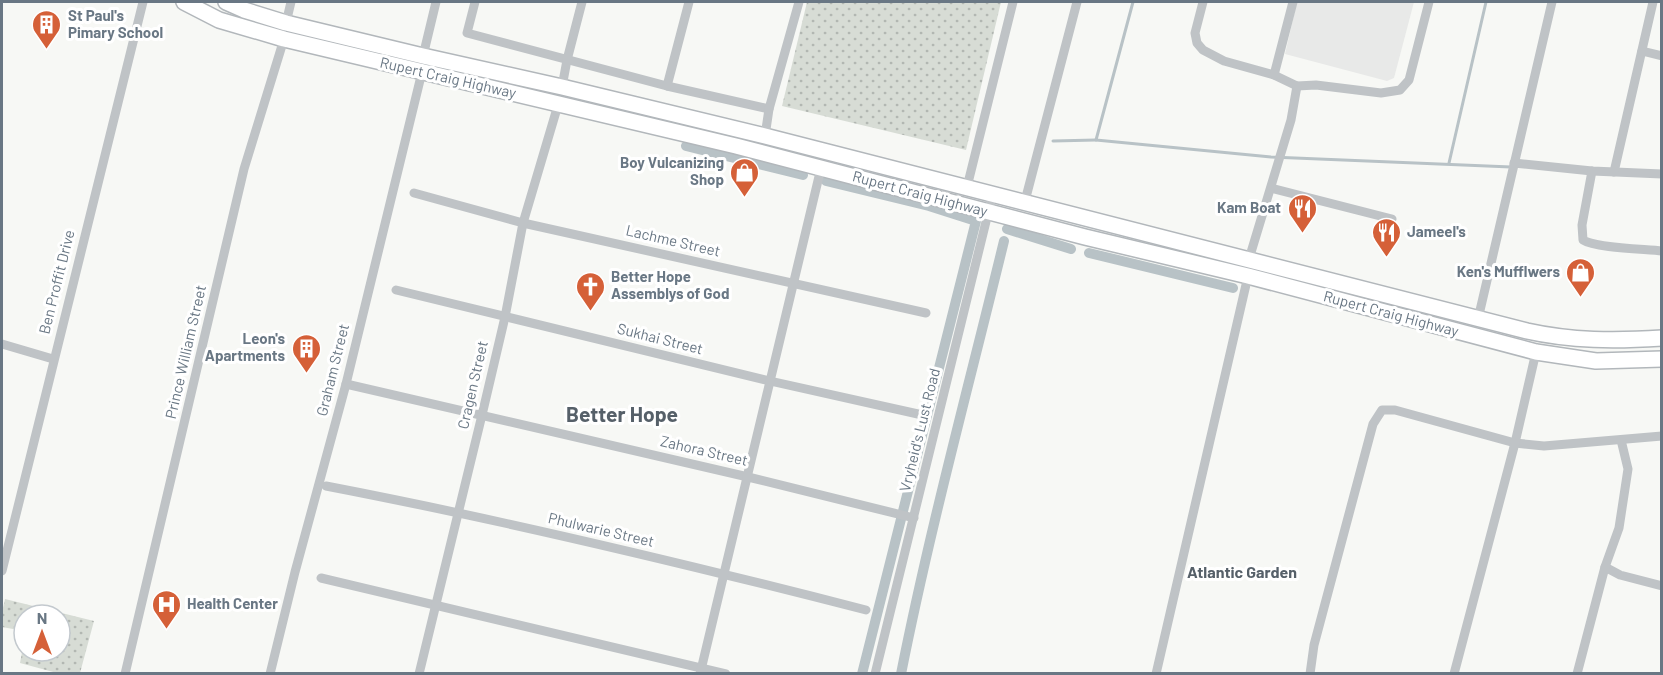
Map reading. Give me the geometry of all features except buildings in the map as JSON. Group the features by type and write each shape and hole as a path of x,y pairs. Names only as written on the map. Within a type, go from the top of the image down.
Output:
{"main road":[{"name":"Rupert Craig Highway","path":"184,2 219,20 284,39 562,87 1025,201 1536,333 1585,340 1617,341 1662,338"},
{"name":"Rupert Craig Highway","path":"226,2 243,10 558,105 821,168 1248,276 1536,352 1596,362 1662,359"}],"street":[{"name":"Ben Proffit Drive","path":"2,571 143,2"},
{"path":"286,23 291,2"},
{"name":"Graham Street","path":"270,674 346,384 436,2"},
{"path":"475,2 467,33 667,86 769,110"},
{"path":"562,87 582,2"},
{"path":"667,86 689,2"},
{"path":"765,136 769,110 799,2"},
{"path":"967,187 1013,2"},
{"path":"1025,201 1077,2"},
{"path":"1203,2 1195,33 1197,43 1203,50 1224,61 1274,75 1297,86 1316,85 1381,93 1400,90 1406,85 1429,2"},
{"path":"1274,75 1293,2"},
{"path":"1478,319 1552,2"},
{"path":"1614,172 1653,2"},
{"name":"Prince William Street","path":"125,674 244,169 284,39"},
{"path":"1642,51 1662,56"},
{"path":"1249,259 1284,145 1297,86"},
{"name":"Cragen Street","path":"419,674 505,317 523,223 558,105"},
{"path":"1514,163 1592,171 1662,174"},
{"path":"701,670 821,168"},
{"path":"1592,171 1582,225 1583,240 1598,244 1662,251"},
{"path":"1271,188 1392,219"},
{"name":"Vryheid's Lust Road","path":"875,674 993,193"},
{"name":"Lachme Street","path":"414,194 523,223 926,313"},
{"path":"1156,674 1248,276"},
{"name":"Sukhai Street","path":"396,290 770,381 918,414"},
{"path":"2,344 54,359"},
{"path":"1454,674 1515,442 1536,352"},
{"name":"Zahora Street","path":"346,384 748,477 912,518"},
{"path":"1310,674 1314,645 1373,424 1382,410 1395,411 1515,442 1544,446 1662,436"},
{"path":"1577,674 1605,567 1619,528 1628,468 1622,440"},
{"name":"Phulwarie Street","path":"327,486 457,511 725,574 866,610"},
{"path":"1605,567 1620,575 1662,586"},
{"path":"321,578 701,670 726,674"}],"shaded area":[{"path":"807,2 1001,2 966,150 782,106"},
{"path":"1297,2 1414,2 1394,78 1387,81 1285,54"},
{"path":"5,599 21,603 12,603 12,629 2,627"},
{"path":"72,616 94,621 80,673 57,673 20,663 72,663"}],"waterway":[{"path":"1133,2 1096,140 1271,157 1511,167"},
{"path":"1449,163 1486,2"},
{"path":"1053,141 1096,140"},
{"path":"686,146 803,175"},
{"path":"826,181 929,206 976,221 862,674"},
{"path":"1007,229 1071,249"},
{"path":"901,674 937,511 1004,241"},
{"path":"1089,253 1233,288"}],"place":[{"name":"St Paul's Pimary School","path":"47,50"},
{"name":"Boy Vulcanizing Shop","path":"745,198"},
{"name":"Kam Boat","path":"1302,234"},
{"name":"Jameel's","path":"1386,258"},
{"name":"Ken's Mufflwers","path":"1581,298"},
{"name":"Better Hope Assemblys of God","path":"590,312"},
{"name":"Leon's Apartments","path":"306,374"},
{"name":"Health Center","path":"166,630"}],"district":[{"name":"Better Hope","path":"622,415"},
{"name":"Atlantic Garden","path":"1242,572"}]}
